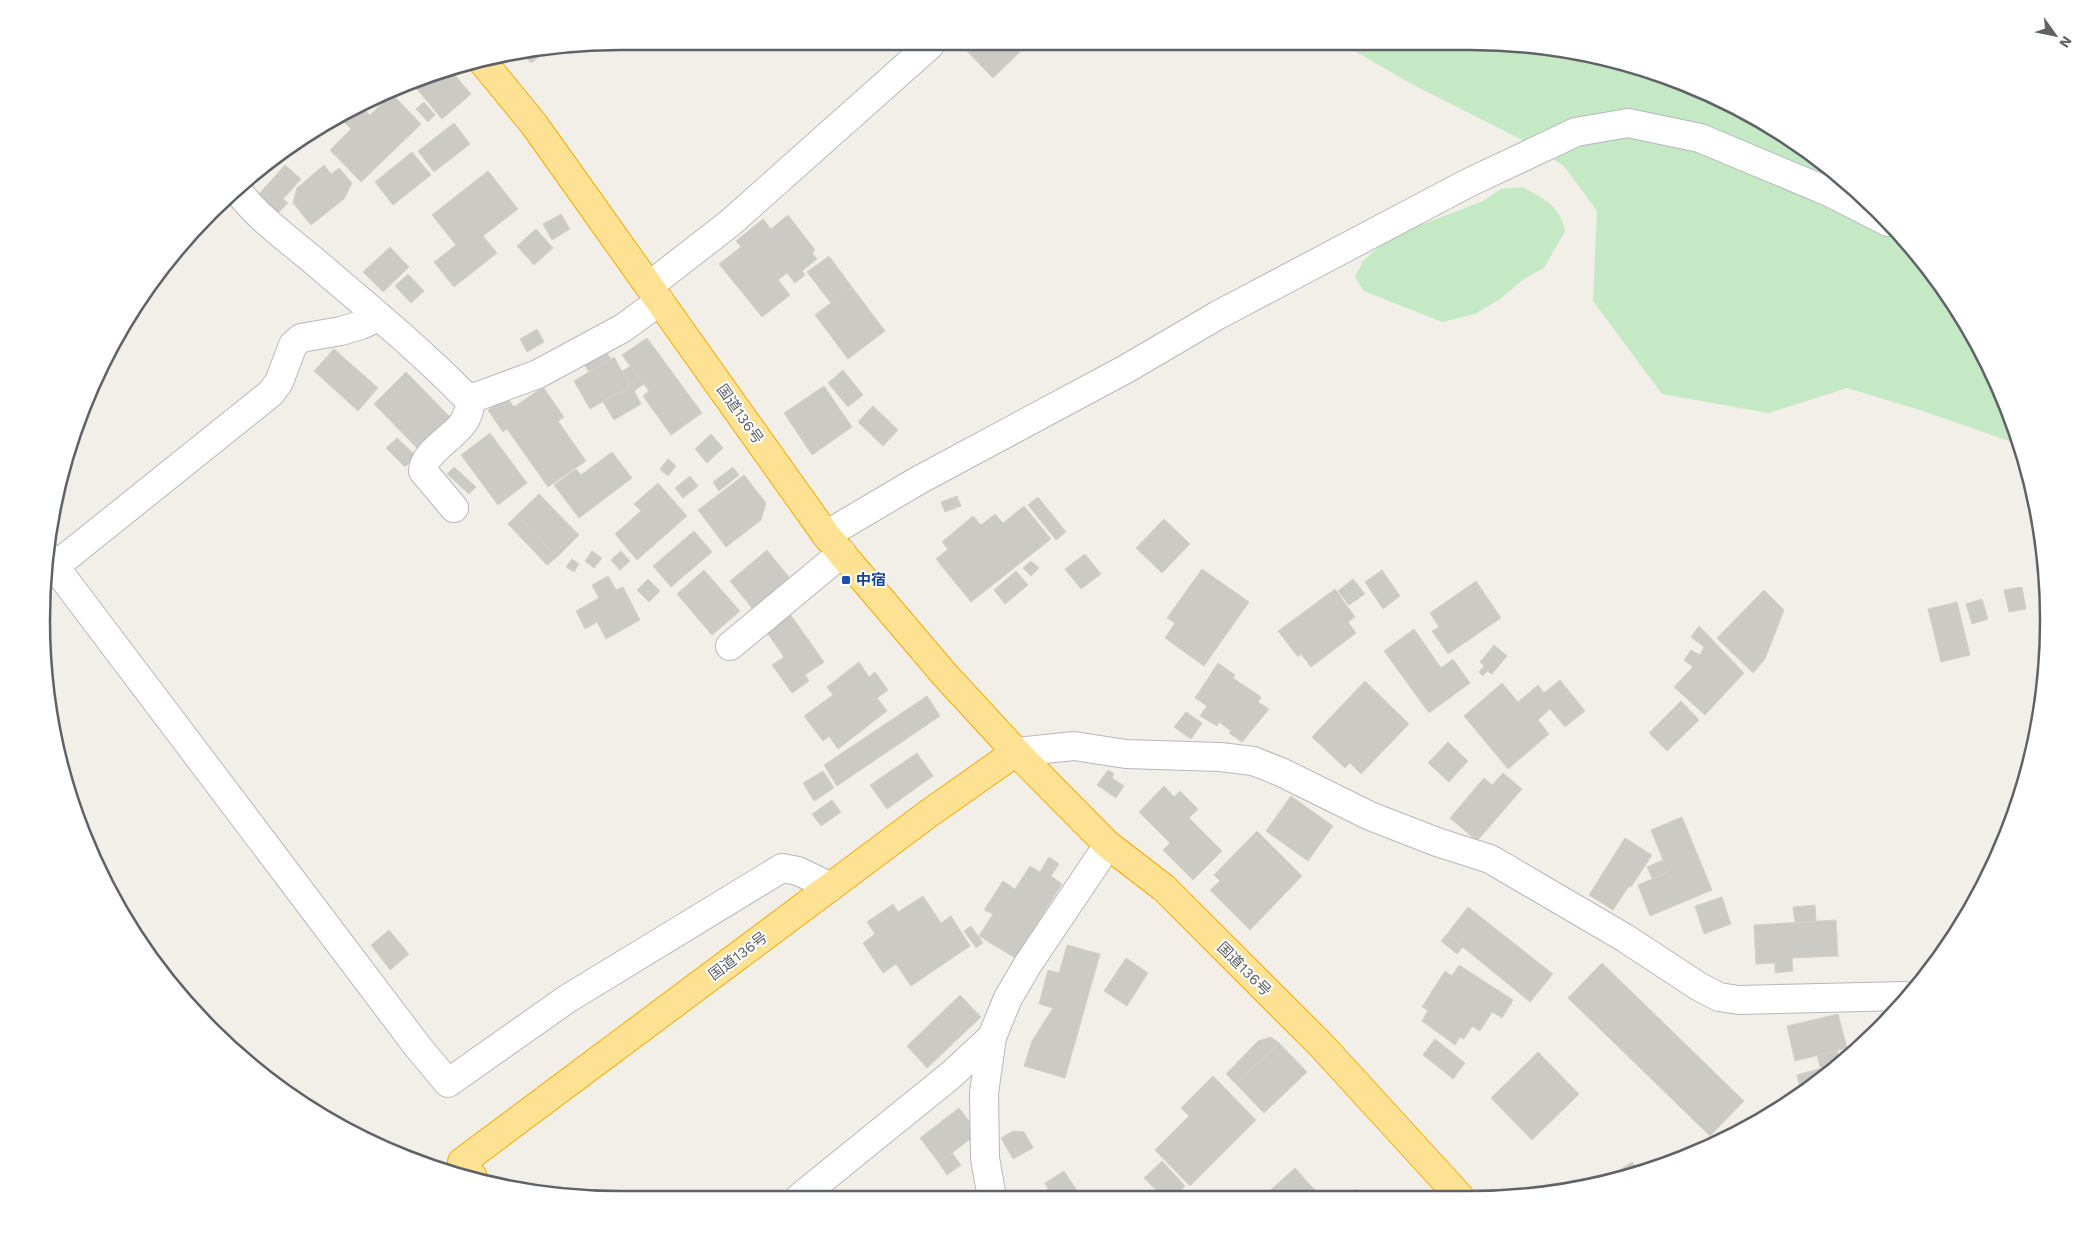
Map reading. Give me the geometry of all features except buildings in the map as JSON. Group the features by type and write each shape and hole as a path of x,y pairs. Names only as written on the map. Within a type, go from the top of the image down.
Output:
{"highway":[{"name":"国道136号","path":"486,66 533,123 834,544 945,675 1016,752 1108,845 1164,888 1322,1046 1455,1191"},
{"name":"国道136号","path":"463,1169 831,887 1016,752"}],"street":[{"path":"241,195 278,231 442,372 463,394 473,398 538,374 623,328 654,294 730,222 924,50"},
{"path":"730,646 834,544 919,480 1126,369 1218,315 1468,183 1576,132 1628,123 1700,138 1829,192 1867,211"},
{"path":"54,558 271,393 279,382 292,345 301,338 347,329 379,317"},
{"path":"454,508 423,471 423,466 428,458 463,424 470,411 471,397"},
{"path":"53,565 418,1047 448,1083 567,999 782,868 798,871 831,887"},
{"path":"1016,752 1074,746 1126,754 1220,757 1253,761 1281,772 1370,816 1437,842 1490,859 1719,997 1739,1000 1899,996"},
{"path":"991,1191 985,1158 984,1093 992,1037 1008,998 1023,972 1108,845"},
{"path":"807,1191 951,1075 992,1037"}],"green space":[{"path":"1353,50 1507,51 1581,61 1617,69 1688,93 1755,126 1817,168 1846,192 1873,217 1922,273 1964,335 1997,402 2011,442 1920,410 1847,388 1769,413 1662,394 1593,301 1597,211 1564,166 1524,141 1408,82"},
{"path":"1522,187 1544,199 1555,209 1563,222 1565,231 1544,268 1524,279 1500,299 1475,314 1442,322 1364,291 1355,277 1363,261 1390,237 1483,201 1501,189"}],"place":[{"name":"中宿","path":"846,580"}]}
